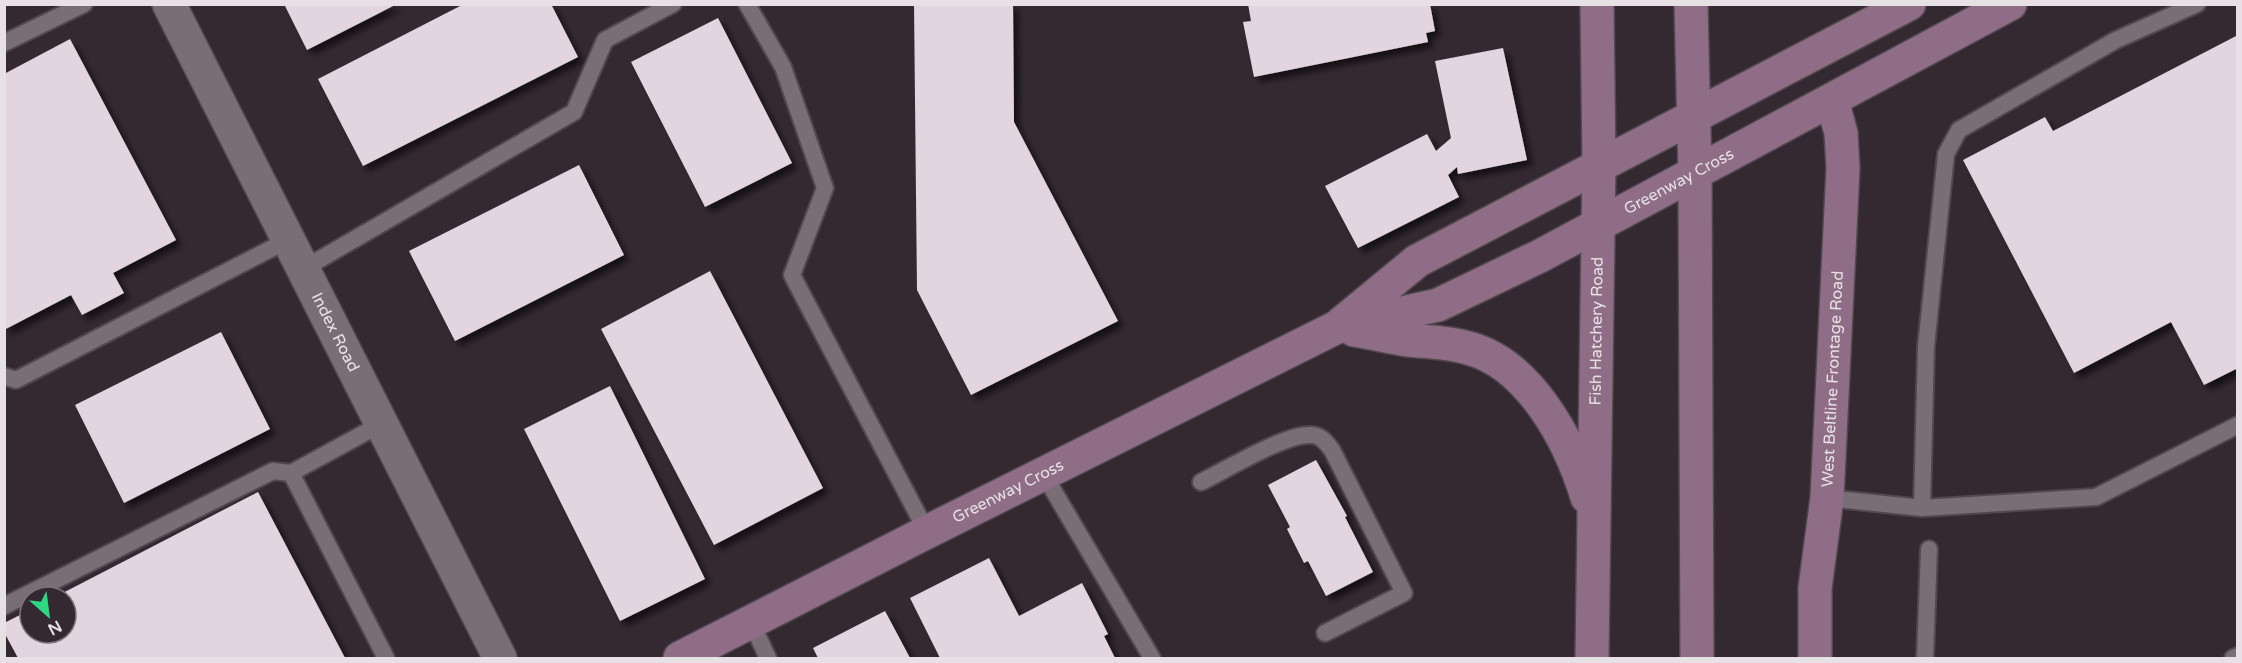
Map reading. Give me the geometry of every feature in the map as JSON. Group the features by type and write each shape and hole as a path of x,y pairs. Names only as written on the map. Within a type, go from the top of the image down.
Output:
{"street":[{"name":"Index Road","path":"169,4 500,658"},
{"name":"Fish Hatchery Road","path":"1592,658 1599,164 1597,4"},
{"path":"1691,4 1695,174 1697,658"},
{"name":"Greenway Cross","path":"680,658 1043,473 1337,327 1417,261 1909,4"},
{"name":"Greenway Cross","path":"1337,327 1438,305 1597,226 2010,4"},
{"name":"West Beltline Frontage Road","path":"1815,658 1815,588 1827,498 1843,168 1841,133 1833,100"},
{"path":"1337,327 1468,348 1491,356 1538,399 1569,448 1588,499 1594,531"}],"lane":[{"path":"4,44 84,4"},
{"path":"303,269 574,112 605,40 673,4"},
{"path":"747,4 783,67 825,188 792,275 927,532"},
{"path":"1922,508 1928,323 1942,170 1946,154 1959,130 2116,40 2197,4"},
{"path":"4,376 16,380 288,240"},
{"path":"4,606 273,471 291,473 381,424"},
{"path":"1827,498 1922,508 2096,497 2238,426"},
{"path":"1201,482 1287,440 1310,435 1322,438 1332,450 1404,593 1325,633"},
{"path":"291,473 386,658"},
{"path":"1043,473 1152,658"},
{"path":"1925,658 1929,549"},
{"path":"752,622 768,658"},
{"path":"2233,658 2238,656"}],"building":[{"path":"284,4 397,4 307,50"},
{"path":"464,4 551,4 578,57 363,166 318,79"},
{"path":"914,4 1013,4 1014,122 1118,321 971,395 917,290"},
{"path":"1248,4 1430,4 1435,31 1426,33 1428,42 1254,77 1243,22 1251,21"},
{"path":"718,18 792,163 705,207 631,62"},
{"path":"2238,35 2238,368 2204,385 2171,322 2074,373 1963,160 2045,117 2053,131"},
{"path":"70,39 176,240 113,273 124,293 82,315 71,295 4,330 4,74"},
{"path":"1503,48 1527,160 1458,174 1457,167 1448,175 1459,197 1358,248 1325,186 1427,134 1436,151 1451,138 1435,61"},
{"path":"579,165 624,255 455,341 409,251"},
{"path":"710,271 823,488 714,545 601,329"},
{"path":"221,332 270,429 124,503 75,405"},
{"path":"610,386 705,579 620,621 524,429"},
{"path":"1316,460 1347,516 1345,517 1373,572 1326,596 1308,561 1304,563 1287,529 1290,527 1268,485"},
{"path":"258,492 345,658 18,658 4,632 4,623 18,616 18,645 78,645 78,585"},
{"path":"989,558 1019,616 1082,583 1108,634 1104,636 1115,658 940,658 910,598"},
{"path":"885,611 910,658 818,658 813,648"}]}
